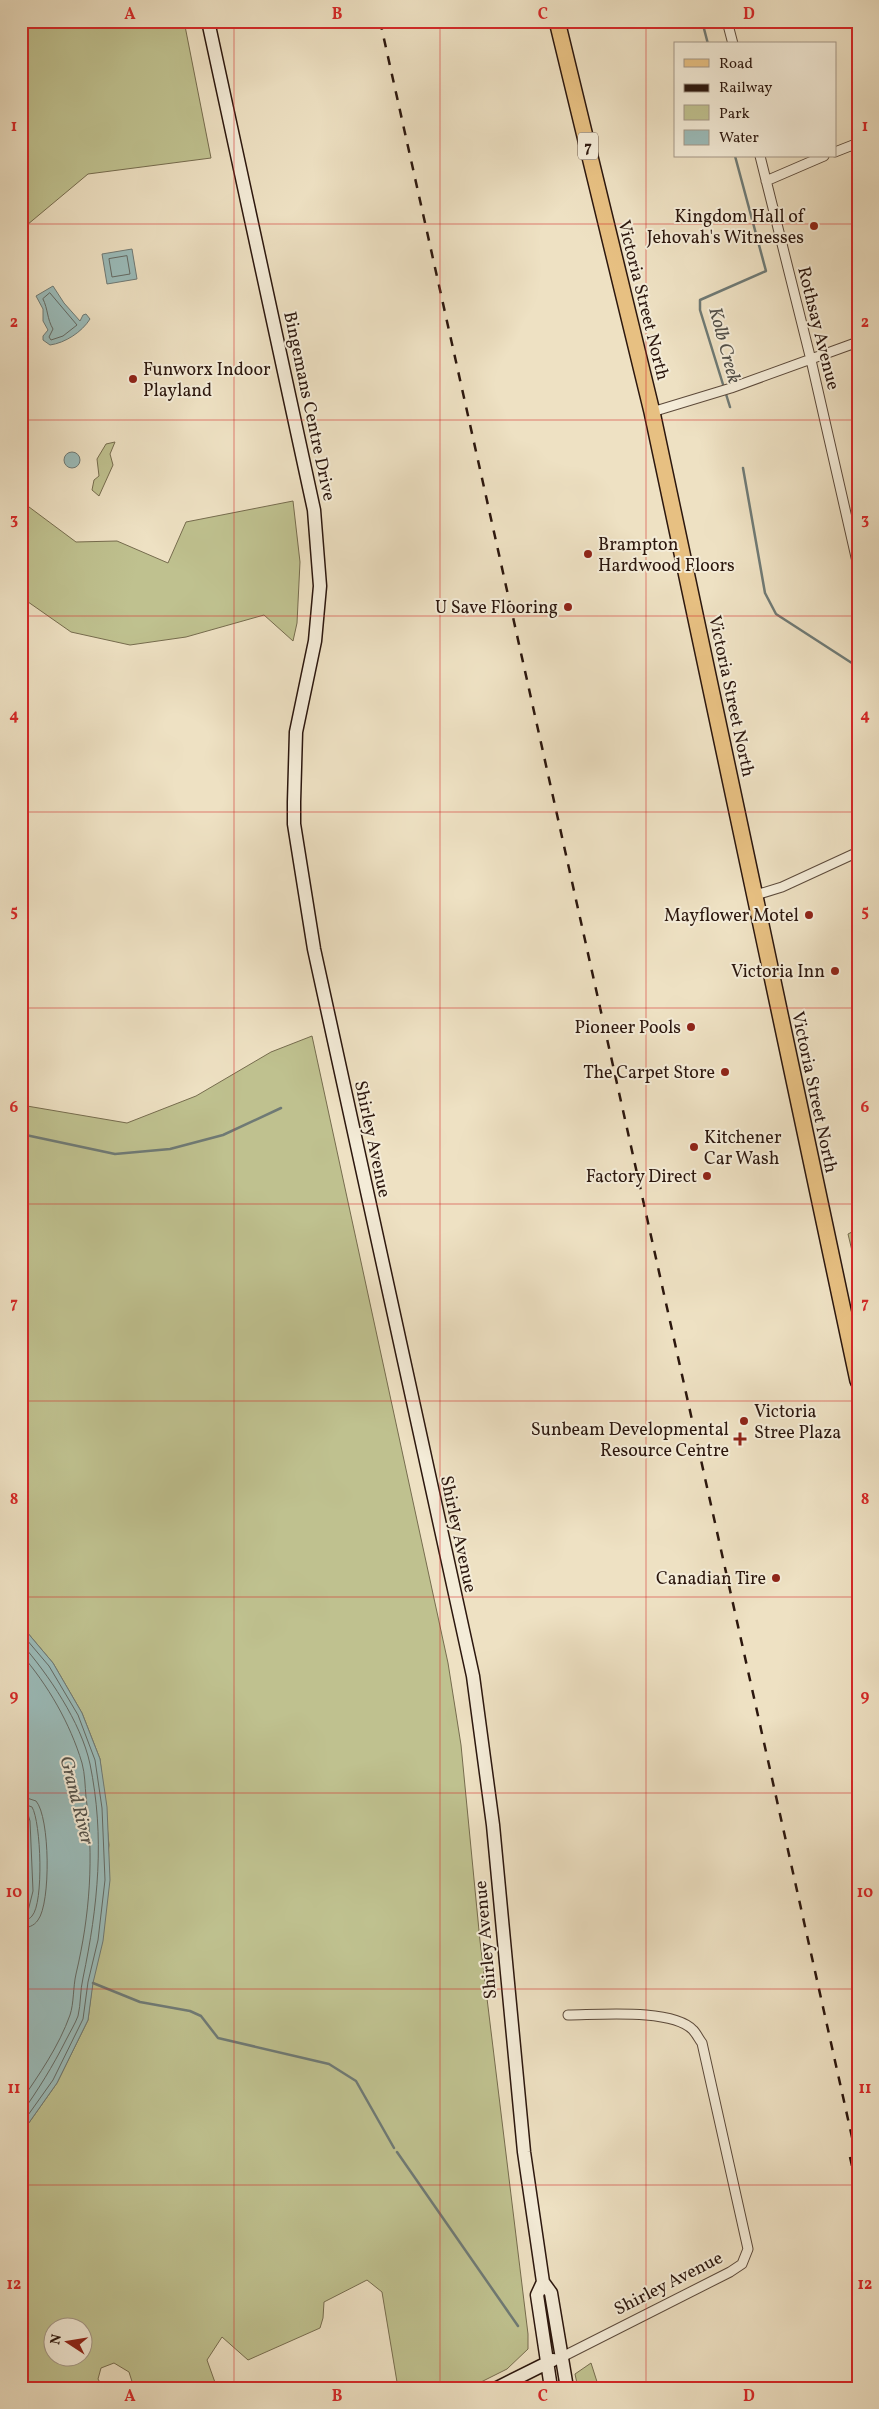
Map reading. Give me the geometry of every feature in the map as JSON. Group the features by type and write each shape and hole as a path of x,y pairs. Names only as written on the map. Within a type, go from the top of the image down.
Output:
{"main road":[{"name":"Bingemans Centre Drive","path":"208,21 314,510 320,586 315,641 296,732 294,802"},
{"name":"Victoria Street North","path":"557,21 652,412 858,1381"},
{"name":"Shirley Avenue","path":"294,802 294,824 314,949 473,1676 492,1825 524,2152 543,2282 551,2293 562,2357"},
{"name":"Shirley Avenue","path":"543,2282 537,2295 550,2388"},
{"path":"497,2388 562,2357 567,2388"}],"street":[{"path":"727,21 732,42"},
{"path":"836,152 858,143"},
{"name":"Rothsay Avenue","path":"760,158 811,360 858,566"},
{"path":"766,181 819,158"},
{"path":"652,412 731,388 858,342"},
{"path":"756,895 782,887 858,852"},
{"name":"Shirley Avenue","path":"562,2357 730,2272 742,2264 748,2250 702,2043 692,2029 674,2020 652,2016 568,2015"}],"green space":[{"path":"21,21 184,21 211,158 88,174 21,230"},
{"path":"115,442 110,454 113,465 99,496 92,490 94,480 99,476 97,459 106,444"},
{"path":"21,501 76,542 117,541 168,563 186,522 293,501 300,562 297,623 293,641 264,615 186,637 130,645 71,632 21,597"},
{"path":"312,1036 448,1663 461,1745 480,1941 528,2334 528,2349 507,2369 469,2388 398,2388 382,2292 367,2280 324,2302 320,2328 248,2360 222,2337 207,2360 217,2388 134,2388 129,2372 114,2363 101,2368 98,2379 103,2388 21,2388 21,2134 57,2083 88,2020 109,1845 100,1759 82,1713 53,1663 21,1625 21,1105 127,1123 196,1096 271,1052"},
{"path":"858,1229 858,1276 848,1234"},
{"path":"21,1806 25,1821 28,1891 21,1917"},
{"path":"591,2363 599,2388 578,2388 575,2374"}],"water":[{"path":"132,249 137,279 107,284 102,254"},
{"path":"53,286 64,303 80,321 83,315 86,314 90,319 73,336 50,345 43,340 43,336 48,330 43,321 43,309 36,296"},
{"path":"72,452 78,454 80,460 78,466 72,468 66,466 64,460 66,454"},
{"name":"Grand River","path":"21,1625 53,1663 82,1713 100,1759 107,1807 110,1880 103,1941 93,1983 88,2020 57,2083 21,2134 21,1918 28,1891 25,1821 21,1806"}],"waterway":[{"name":"Kolb Creek","path":"702,21 707,42"},
{"name":"Kolb Creek","path":"730,407 700,310 700,300 766,271 736,158"},
{"name":"Kolb Creek","path":"743,468 765,593 776,614 858,667"},
{"path":"21,1134 115,1154 170,1149 223,1135 281,1108"},
{"path":"93,1983 140,2002 190,2011 201,2016 218,2038 329,2064 356,2081 394,2148"},
{"path":"397,2152 518,2326"}],"railway":[{"path":"380,21 858,2164"},
{"path":"850,2157 858,2193"}],"place":[{"name":"Kingdom Hall of Jehovah's Witnesses","path":"814,226"},
{"name":"Funworx Indoor Playland","path":"133,379"},
{"name":"Brampton Hardwood Floors","path":"588,554"},
{"name":"U Save Flooring","path":"568,607"},
{"name":"Mayflower Motel","path":"809,915"},
{"name":"Victoria Inn","path":"835,971"},
{"name":"Pioneer Pools","path":"691,1027"},
{"name":"The Carpet Store","path":"725,1072"},
{"name":"Kitchener Car Wash","path":"694,1147"},
{"name":"Factory Direct","path":"707,1176"},
{"name":"Victoria Stree Plaza","path":"744,1421"},
{"name":"Sunbeam Developmental Resource Centre","path":"740,1439"},
{"name":"Canadian Tire","path":"776,1578"}]}
